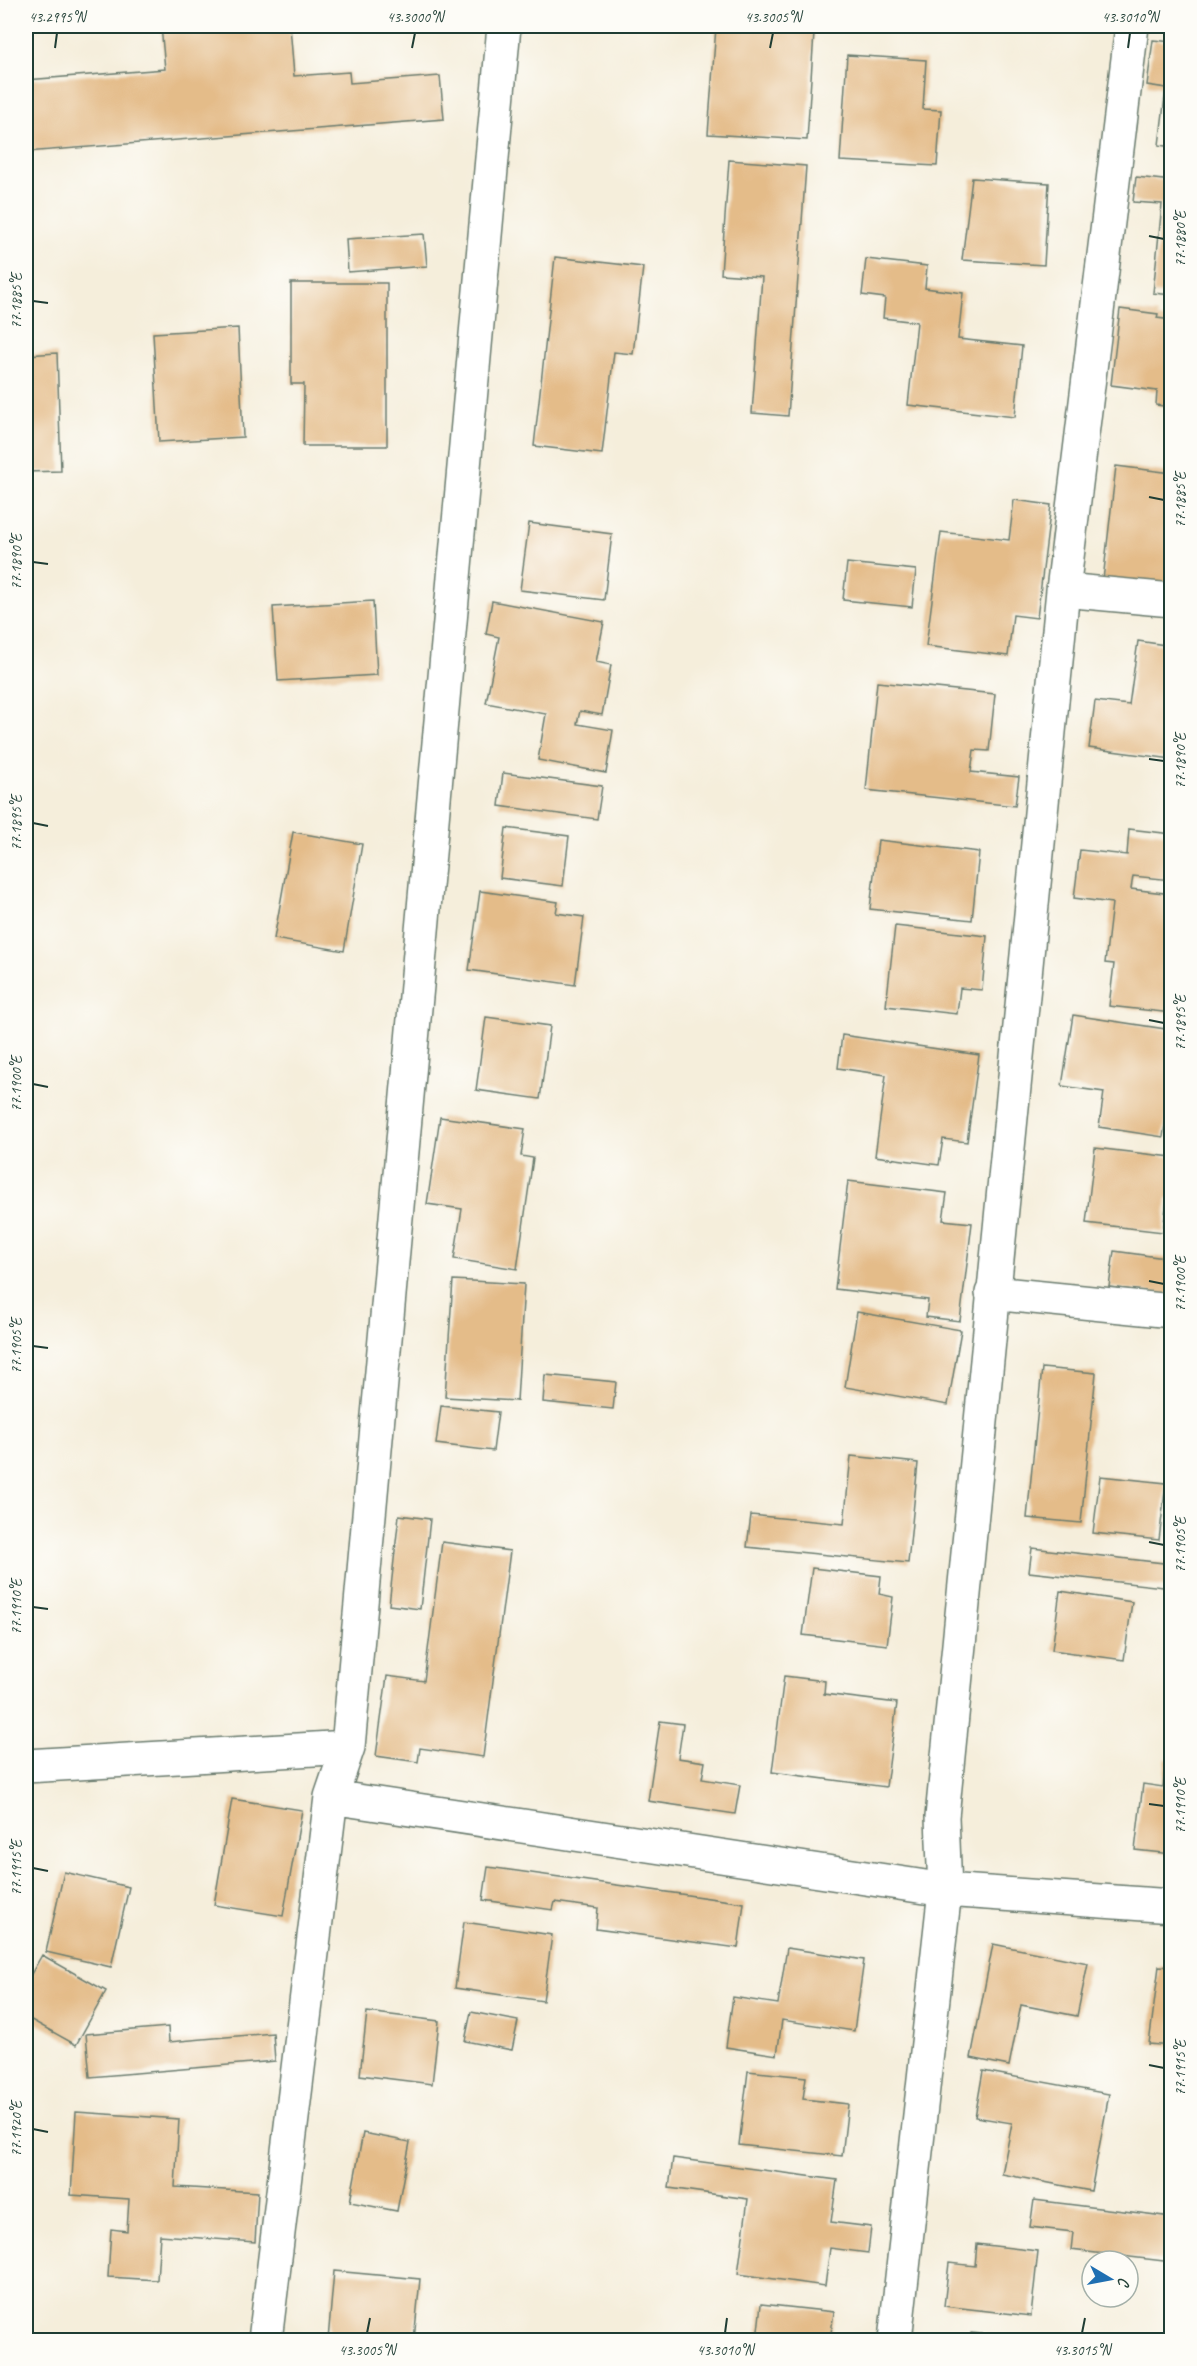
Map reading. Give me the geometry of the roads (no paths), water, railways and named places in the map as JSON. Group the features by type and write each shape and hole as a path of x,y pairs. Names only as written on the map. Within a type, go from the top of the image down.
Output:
{"street":[{"path":"265,2340 331,1797 348,1747 504,26"},
{"path":"895,2340 945,1890 942,1817 992,1293 1064,590 1132,26"},
{"path":"1064,590 1172,600"},
{"path":"992,1293 1172,1311"},
{"path":"26,1766 348,1747"},
{"path":"331,1797 945,1890 1172,1906"}]}
